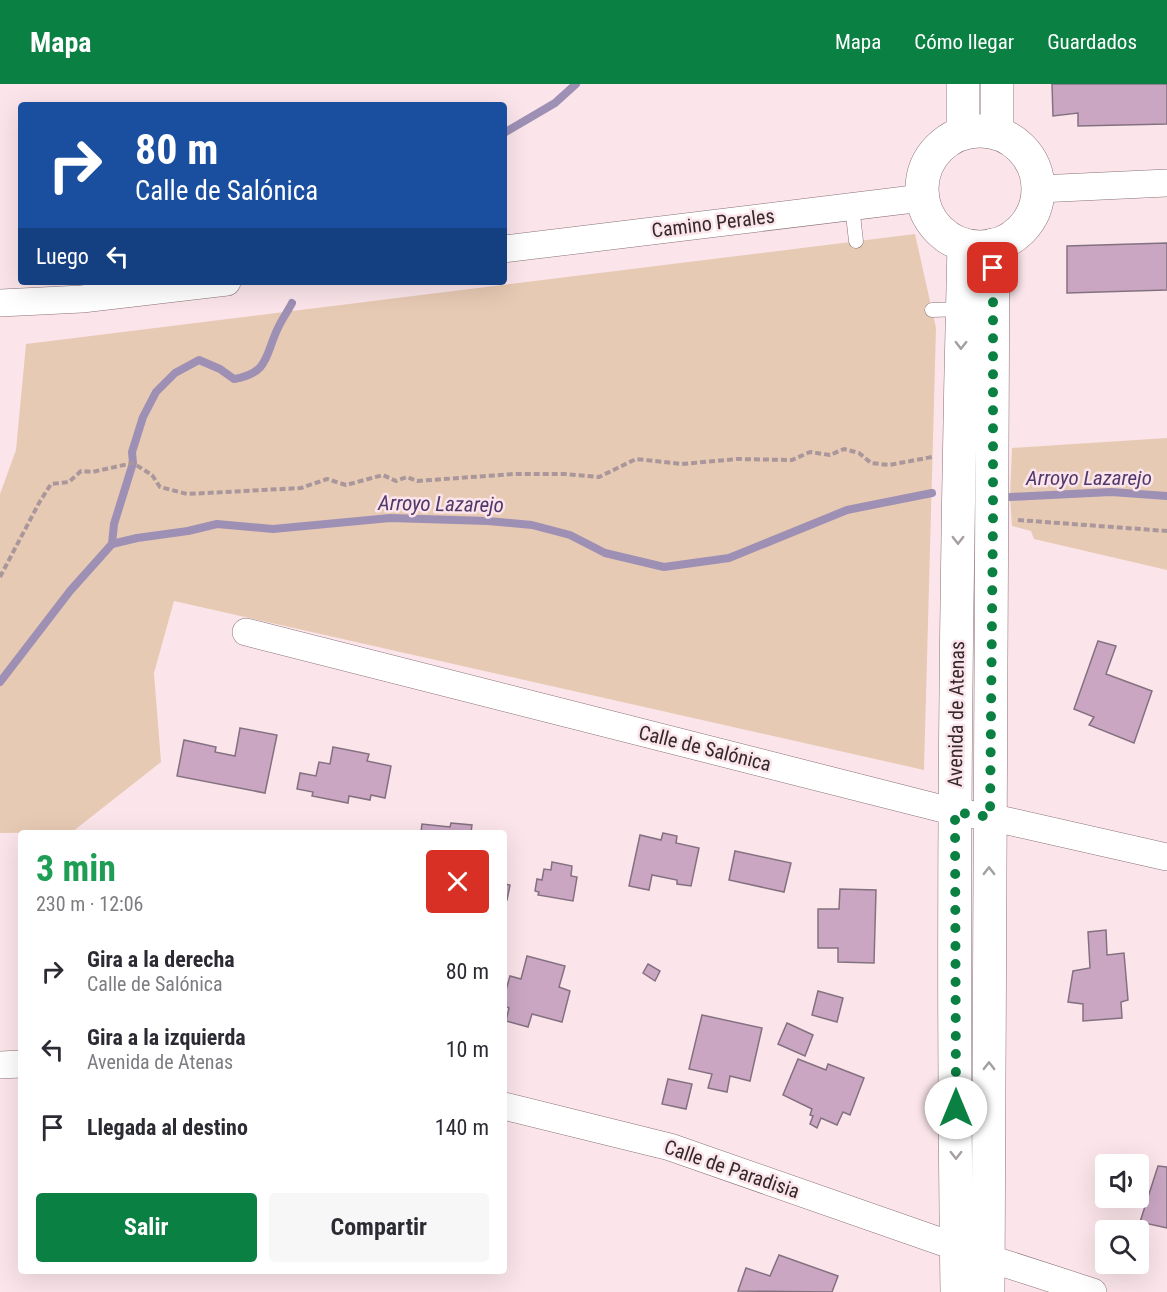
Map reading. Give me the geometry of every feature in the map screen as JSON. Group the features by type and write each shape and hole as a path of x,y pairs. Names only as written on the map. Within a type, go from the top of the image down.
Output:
{"main road":[{"path":"963,84 963,133"},
{"path":"997,84 997,133"},
{"path":"980,130 997,133 1014,141 1027,154 1036,170 1039,189 1036,204 1025,225 1008,240 978,245 949,238 936,227 927,214 922,198 923,177 931,158 945,143 963,133 980,130"},
{"name":"Avenida de Atenas","path":"957,1292 955,812 958,453 947,310 978,245"},
{"name":"Avenida de Atenas","path":"978,245 993,518 988,1292"}],"street":[{"path":"1039,189 1167,183"},
{"name":"Camino Perales","path":"507,249 922,198"},
{"path":"0,303 82,299 202,285"},
{"name":"Calle de Salónica","path":"246,632 955,812 990,817 1167,857"},
{"path":"0,1065 18,1064"},
{"name":"Calle de Paradisia","path":"507,1107 670,1147 988,1258 1093,1292"}],"lane":[{"path":"852,206 856,241"}],"path":[{"path":"0,577 51,484 69,482 81,471 92,472 133,463 152,475 160,487 187,494 301,488 327,479 346,485 382,475 396,481 407,477 417,481 514,474 599,477 636,459 682,464 737,459 792,460 810,452 830,456 844,449 859,453 871,463 889,465 958,453"},
{"path":"993,518 1167,531"}],"shaded area":[{"path":"915,234 936,328 924,770 174,601 154,673 161,762 75,830 18,830 18,833 0,833 0,494 16,450 26,344"},
{"path":"1167,438 1167,570 1034,539 1031,531 1012,526 1010,497 1012,448"}],"building":[{"path":"1052,84 1167,84 1167,124 1078,126 1078,113 1053,116"},
{"path":"1167,243 1167,290 1067,293 1067,246"},
{"path":"1098,641 1116,646 1106,674 1152,691 1134,743 1089,725 1094,717 1074,709"},
{"path":"240,728 277,735 265,793 177,776 184,740 216,747 215,752 235,756"},
{"path":"333,747 369,754 367,761 391,766 385,798 371,795 370,800 349,796 348,803 312,796 313,792 297,789 300,773 316,776 319,762 330,764"},
{"path":"451,823 472,825 471,830 421,830 422,824 450,827"},
{"path":"663,833 677,836 676,843 699,848 691,886 677,884 677,880 652,875 649,890 629,886 640,835 661,840"},
{"path":"735,851 791,863 784,892 729,880"},
{"path":"552,862 572,866 571,876 577,877 573,901 538,895 539,892 535,891 537,879 542,880 544,869 551,870"},
{"path":"507,884 510,885 507,900"},
{"path":"840,889 876,890 874,963 838,962 838,948 818,948 818,909 839,909"},
{"path":"1106,930 1107,955 1124,953 1128,1000 1121,1002 1122,1018 1083,1021 1083,1004 1068,1002 1073,971 1090,968 1088,932"},
{"path":"527,956 565,966 559,987 570,991 562,1022 532,1014 528,1027 507,1021 509,1008 507,1007 507,986 510,976 521,979"},
{"path":"648,964 660,971 655,981 643,973"},
{"path":"818,991 843,998 837,1022 812,1015"},
{"path":"702,1015 762,1028 750,1081 730,1076 727,1092 708,1088 712,1074 689,1069"},
{"path":"787,1023 813,1035 805,1056 778,1044"},
{"path":"798,1059 826,1070 828,1064 864,1078 850,1115 843,1112 837,1125 821,1118 817,1128 810,1124 813,1116 810,1115 812,1109 783,1095"},
{"path":"668,1079 692,1084 686,1109 662,1104"},
{"path":"1158,1166 1167,1167 1167,1228 1149,1224 1149,1220 1141,1220 1144,1208 1149,1208 1149,1194"},
{"path":"779,1255 838,1276 832,1292 738,1291 746,1268 770,1276"}],"waterway":[{"path":"507,131 555,103 576,84"},
{"path":"112,544 114,524 133,463 132,452 143,417 156,392 175,373 199,360 220,369 234,379 254,372 265,361 278,328 292,303"},
{"name":"Arroyo Lazarejo","path":"1010,497 1111,492 1167,496"},
{"name":"Arroyo Lazarejo","path":"0,682 70,591 112,544 137,538 188,531 217,524 273,529 390,518 488,521 532,525 570,535 605,553 664,567 729,558 847,510 932,493"}],"route":[{"path":"956,1108 955,812 990,817 993,268"}]}
